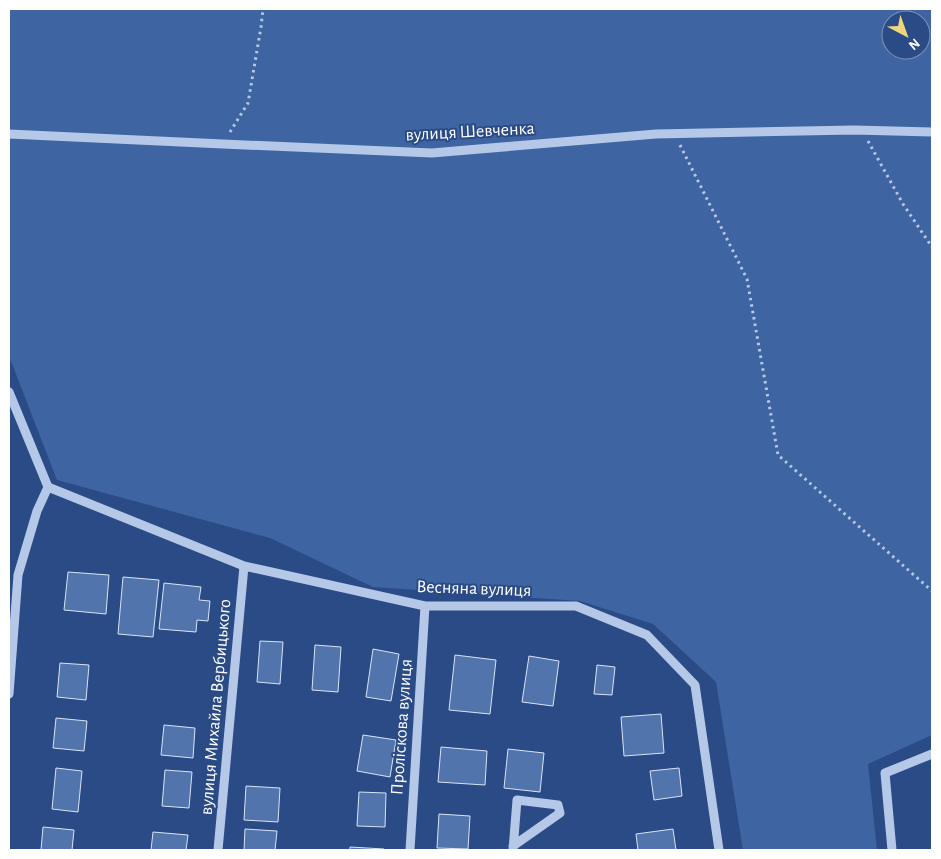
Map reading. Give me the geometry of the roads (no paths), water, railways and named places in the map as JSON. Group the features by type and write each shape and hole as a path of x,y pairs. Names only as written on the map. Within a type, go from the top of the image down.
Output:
{"street":[{"name":"вулиця Шевченка","path":"9,134 432,153 674,134 862,130 932,132"},
{"path":"9,392 48,487 37,510 18,575 9,694"},
{"name":"Весняна вулиця","path":"48,487 244,566 425,606 576,606 647,635 695,685 719,850"},
{"name":"вулиця Михайла Вербицького","path":"218,850 244,566"},
{"name":"Проліскова вулиця","path":"410,850 425,606"},
{"path":"892,850 885,773 932,754"},
{"path":"517,800 558,805 560,813 513,848 517,800"}]}
